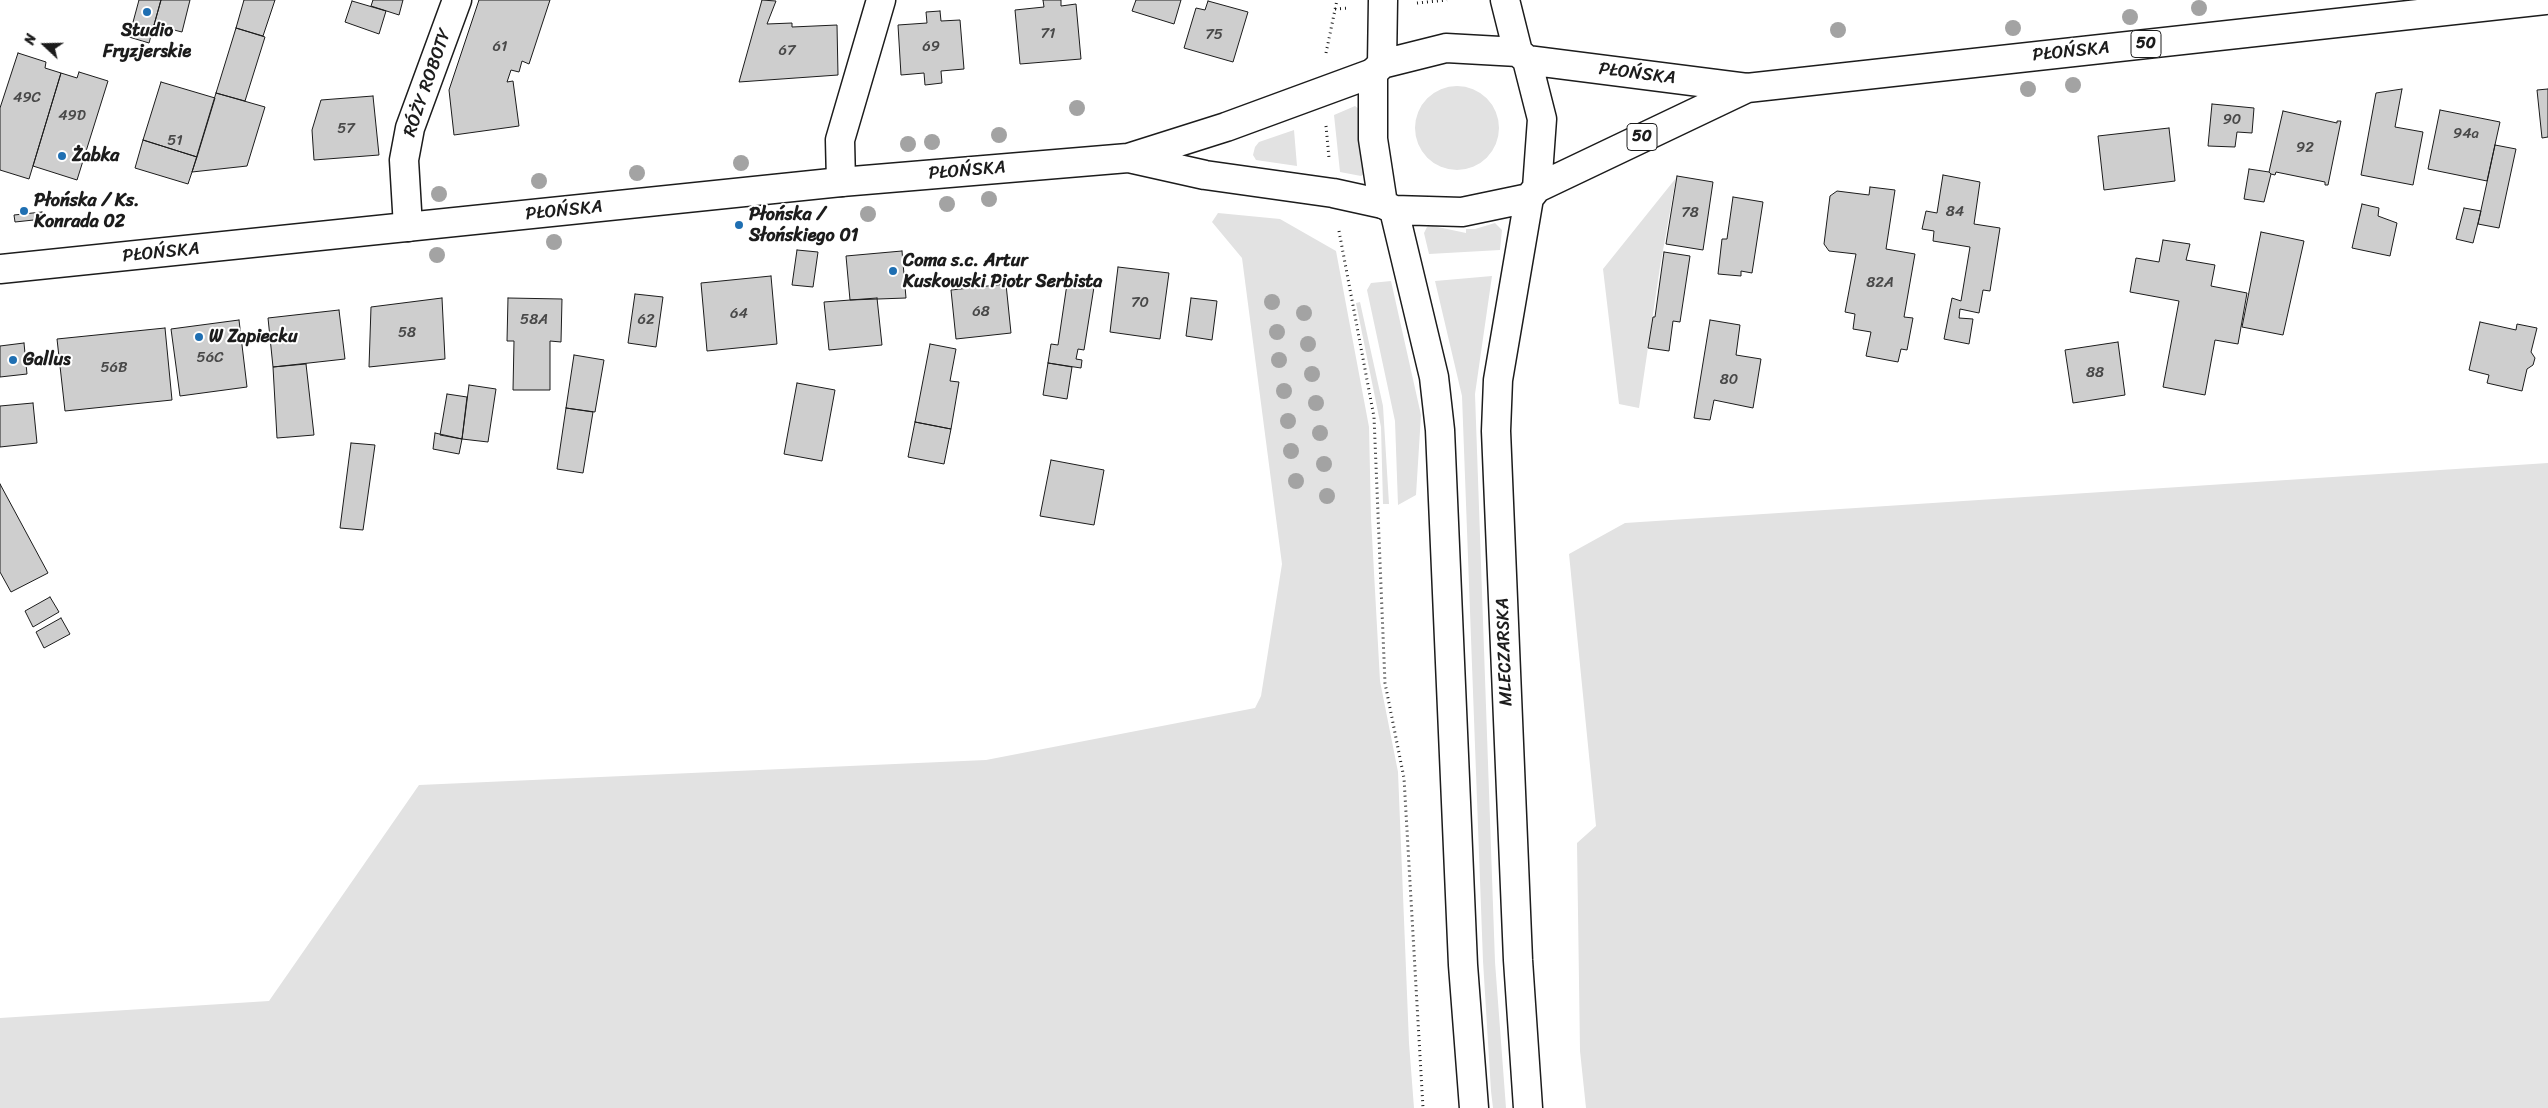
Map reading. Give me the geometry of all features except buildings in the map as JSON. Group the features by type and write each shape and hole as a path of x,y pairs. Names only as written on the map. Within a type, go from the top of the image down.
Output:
{"main road":[{"name":"RÓŻY ROBOTY","path":"408,227 404,160 410,128 457,0"},
{"path":"841,182 840,140 881,0"},
{"path":"1383,0 1373,138 1389,207 1434,377 1440,430 1463,965 1474,1108"},
{"name":"MLECZARSKA","path":"1505,0 1542,119 1533,193 1498,380 1496,431 1518,960 1528,1108"},
{"name":"PŁOŃSKA","path":"0,269 841,182 1128,158 1226,127 1322,93 1377,68 1446,48 1523,56 1747,88 2545,0"},
{"name":"PŁOŃSKA","path":"1128,158 1205,175 1333,193 1389,207 1462,212 1533,193 1747,88"}],"path":[{"path":"1337,0 1322,70 1322,93 1333,193 1374,418 1385,684 1404,778 1423,1108"}],"shaded area":[{"path":"1457,86 1473,89 1487,98 1496,112 1499,128 1496,144 1487,158 1473,167 1457,170 1441,167 1427,158 1418,144 1415,128 1418,112 1427,98 1441,89"},
{"path":"1355,106 1360,110 1359,137 1367,172 1361,176 1340,172 1334,115"},
{"path":"1294,130 1297,166 1256,160 1253,155 1255,147 1259,142"},
{"path":"1676,178 1660,267 1639,408 1619,404 1603,269"},
{"path":"1218,213 1280,219 1336,251 1369,427 1371,518 1380,681 1398,772 1409,1043 1414,1108 0,1108 0,1018 269,1001 419,785 986,760 1255,708 1261,696 1282,564 1242,258 1212,222"},
{"path":"1495,223 1502,230 1500,250 1429,254 1424,233 1427,227 1433,226 1466,233 1466,229 1475,229"},
{"path":"1492,276 1475,394 1495,962 1506,1108 1493,1108 1491,1091 1483,961 1462,396 1435,281"},
{"path":"1391,281 1421,415 1416,495 1398,505 1395,421 1367,290 1371,283"},
{"path":"1360,302 1383,406 1389,504 1383,504 1381,427 1356,303"},
{"path":"2548,463 2548,1108 1586,1108 1580,1051 1577,843 1596,826 1569,554 1625,523"}],"place":[{"name":"Studio Fryzjerskie","path":"147,12"},
{"name":"Żabka","path":"62,156"},
{"name":"Płońska / Ks. Konrada 02","path":"24,211"},
{"name":"Płońska / Słońskiego 01","path":"739,225"},
{"name":"Coma s.c. Artur Kuskowski Piotr Serbista","path":"893,271"},
{"name":"W Zapiecku","path":"199,337"},
{"name":"Gallus","path":"13,360"}]}
